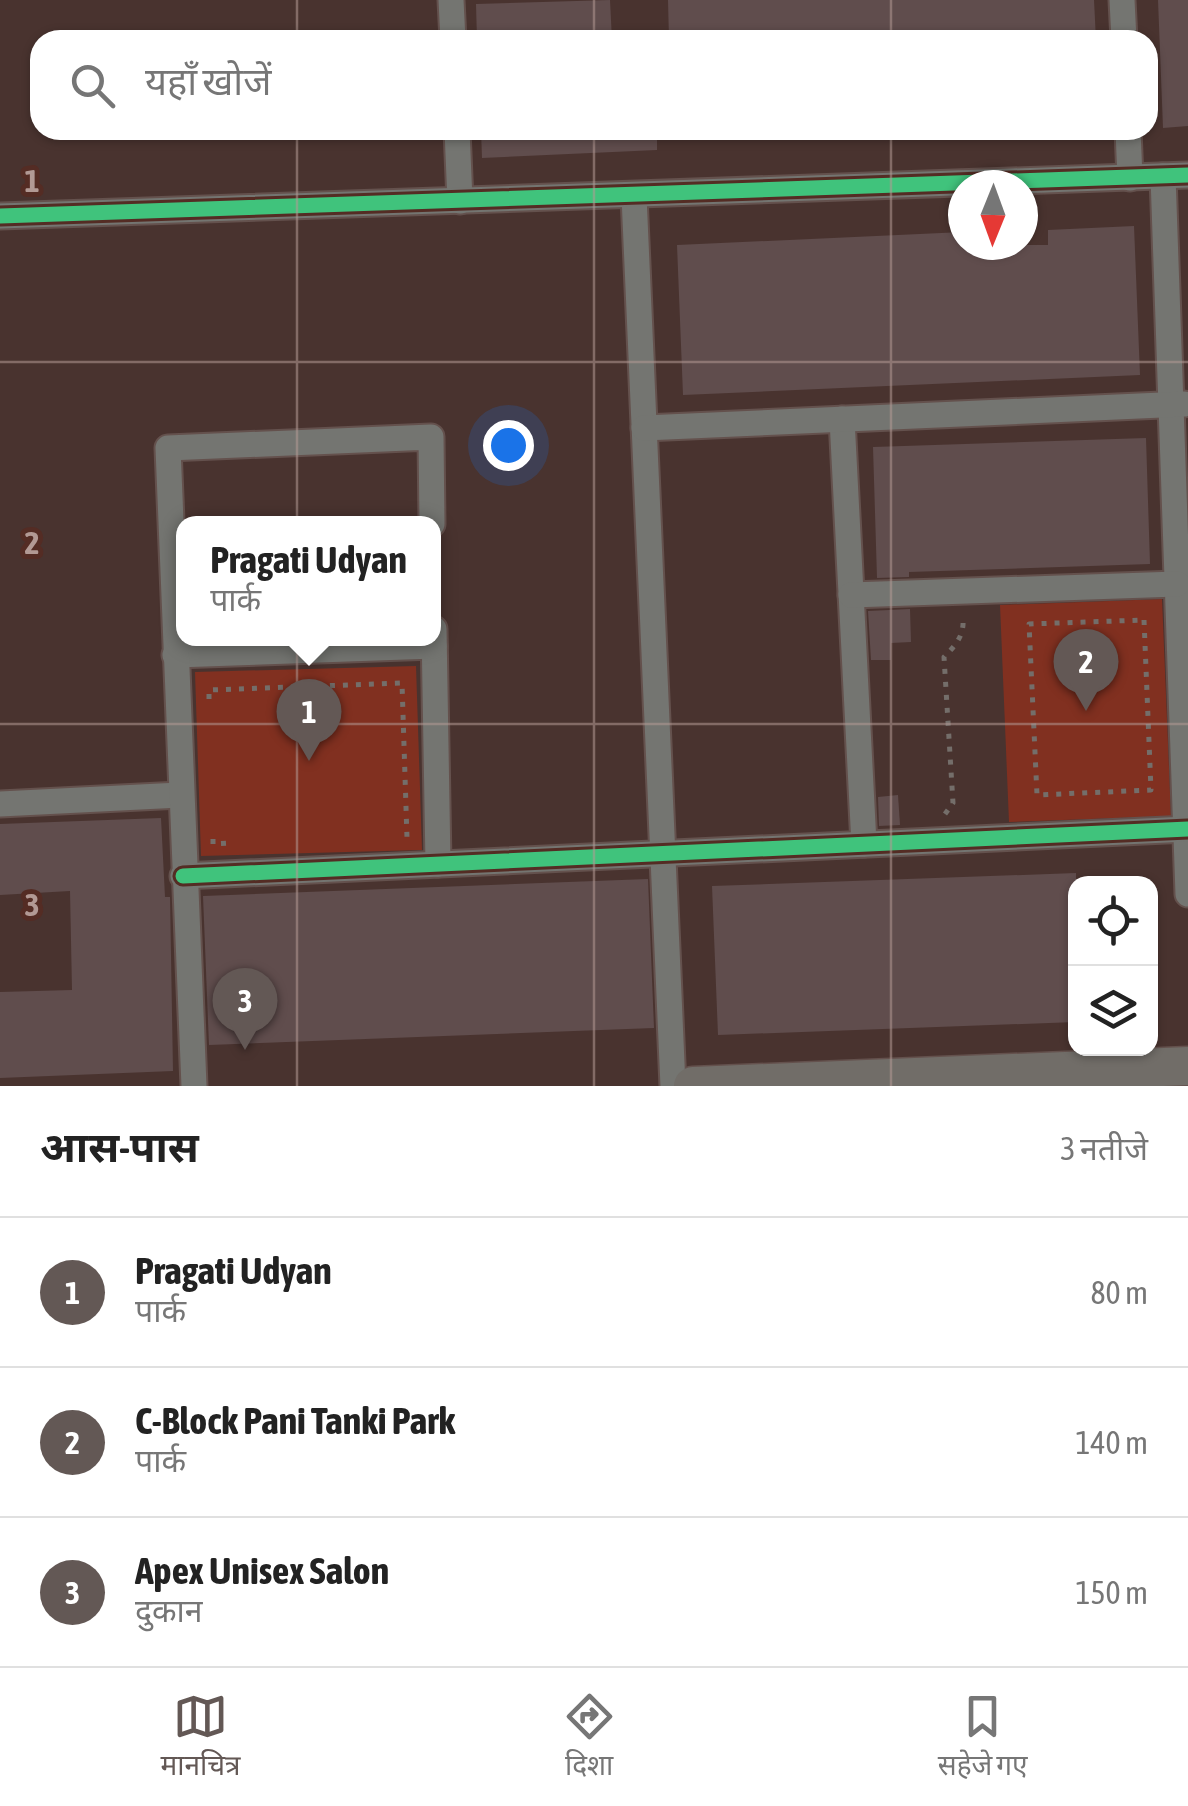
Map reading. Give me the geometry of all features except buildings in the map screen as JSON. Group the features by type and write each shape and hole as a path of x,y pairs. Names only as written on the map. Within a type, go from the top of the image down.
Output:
{"street":[{"path":"452,0 453,30"},
{"path":"1122,0 1124,30"},
{"path":"457,140 460,201"},
{"path":"1128,140 1130,178"},
{"path":"0,216 1176,176 1178,584 1188,894"},
{"path":"634,196 673,1086"},
{"path":"644,428 1180,404"},
{"path":"842,419 864,844"},
{"path":"194,1086 168,448 431,438 432,516"},
{"path":"851,595 1178,584"},
{"path":"176,655 313,646"},
{"path":"434,646 438,864"},
{"path":"0,804 180,795"},
{"path":"183,876 1187,829"},
{"path":"694,1086 1188,1066"}],"path":[{"path":"945,840 944,816 953,803 944,657 964,630 961,592"},
{"path":"1144,620 1151,790 1036,795 1029,624 1144,620"},
{"path":"209,709 208,690 402,683 407,838"},
{"path":"213,824 214,844 252,842"}],"shaded area":[{"path":"1162,599 1171,816 1009,822 1000,605"},
{"path":"416,666 422,850 201,856 195,672"}],"cycle path":[{"path":"0,216 1188,175"},
{"path":"183,876 1188,829"}],"place":[{"name":"C-Block Pani Tanki Park","path":"1086,711"},
{"name":"Pragati Udyan","path":"309,761"},
{"name":"Apex Unisex Salon","path":"245,1050"}]}
